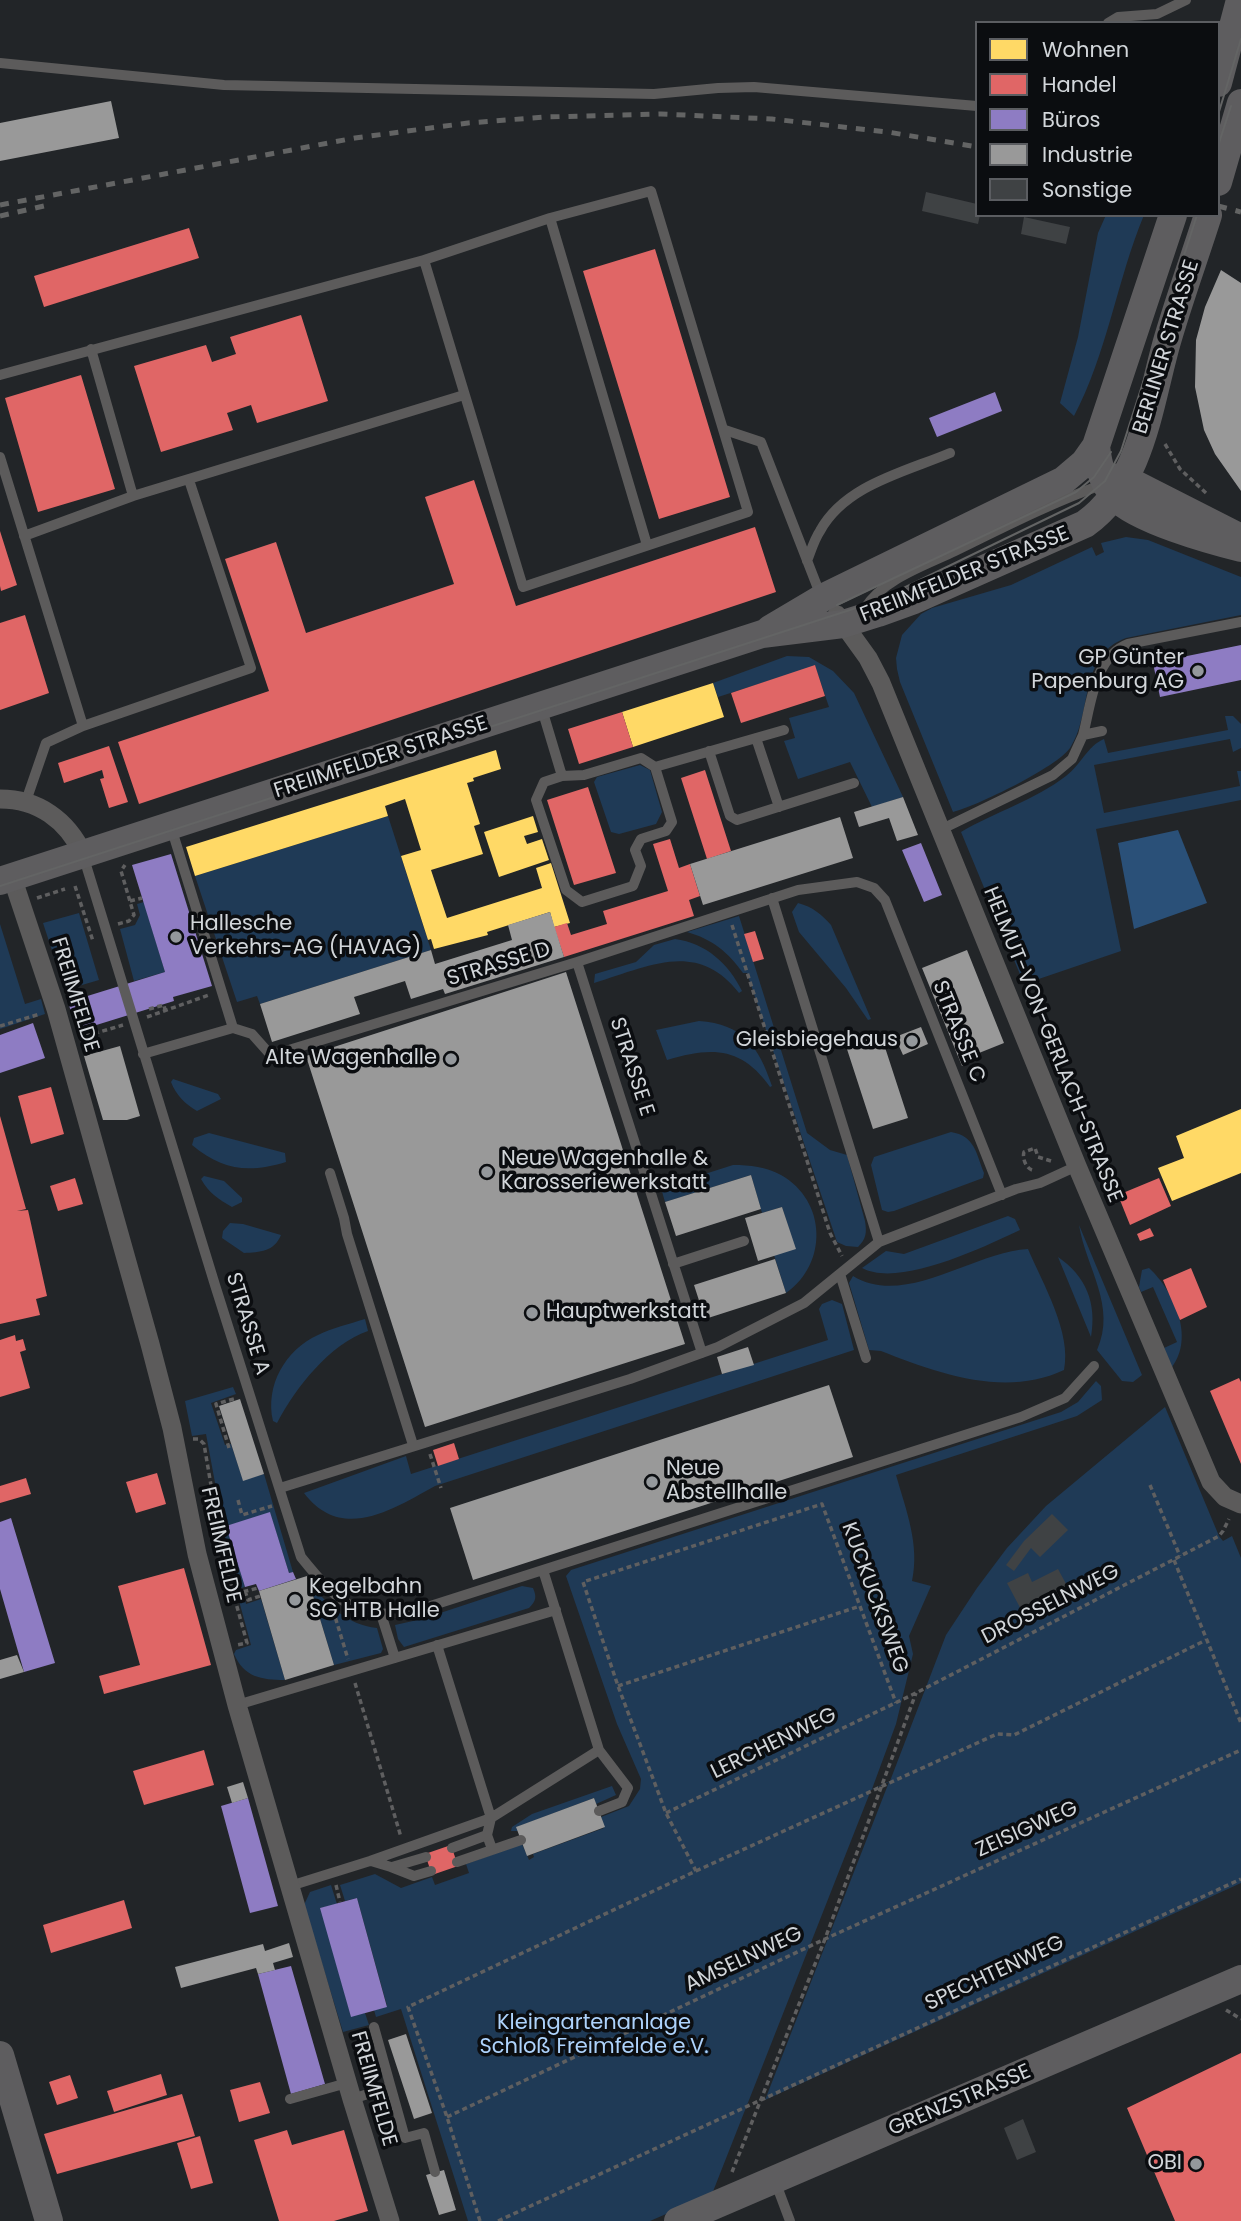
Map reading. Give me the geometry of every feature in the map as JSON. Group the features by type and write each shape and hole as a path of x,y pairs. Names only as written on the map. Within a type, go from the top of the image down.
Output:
{"street":[{"path":"1220,77 1230,47 1240,0"},
{"path":"1220,176 1241,103"},
{"name":"BERLINER STRASSE","path":"1064,480 1084,463 1096,446 1172,217"},
{"name":"BERLINER STRASSE","path":"1096,446 1112,484 1134,460 1168,337 1207,218"},
{"path":"1064,480 1112,484 1184,507 1241,538"},
{"name":"FREIIMFELDER STRASSE","path":"11,887 83,854 762,634 824,597 1064,480"},
{"path":"1112,484 1129,507 1166,524 1241,548"},
{"name":"FREIIMFELDER STRASSE","path":"762,634 852,629 1077,529 1095,517 1112,484"},
{"name":"HELMUT-VON-GERLACH-STRASSE","path":"824,597 852,629 881,683 1077,1166 1211,1482 1225,1497 1241,1504"},
{"path":"0,799 26,802 40,807 56,818 70,833 83,854"},
{"name":"FREIIMFELDE","path":"11,887 56,1009 166,1406 197,1554 237,1705 390,2221"},
{"name":"GRENZSTRASSE","path":"678,2221 1241,1979"},
{"path":"0,2054 49,2221"}],"lane":[{"path":"1111,21 1118,17 1157,14 1186,0"},
{"path":"0,63 224,85 654,93 754,87 975,106"},
{"path":"0,375 424,260 550,218 651,191 748,512 523,587 424,260"},
{"path":"550,218 647,545"},
{"path":"91,349 133,496"},
{"path":"23,537 133,496 464,396"},
{"path":"725,430 761,443 817,586 824,597"},
{"path":"807,561 820,531 833,512 851,496 950,453"},
{"path":"0,457 83,726"},
{"path":"26,802 46,743 83,726 251,668 189,480"},
{"path":"940,830 1053,775 1072,759 1083,735 1101,671 1115,651 1128,644 1241,621"},
{"path":"540,706 562,776"},
{"path":"655,767 784,730"},
{"path":"1083,735 1102,731"},
{"path":"756,738 779,807"},
{"path":"709,751 730,817 737,820 854,783"},
{"path":"641,758 655,767 673,822 666,831 641,839 635,849 641,866 633,886 582,902 566,890 536,800 544,782 562,776 584,775 641,758"},
{"path":"143,1054 233,1028 171,827"},
{"name":"STRASSE A","path":"83,854 301,1556 338,1599 376,1614"},
{"name":"STRASSE D","path":"233,1028 252,1034 268,1052 279,1053 577,962 798,890 844,882 857,882 874,887"},
{"name":"STRASSE C","path":"874,887 885,900 1002,1195"},
{"path":"772,898 879,1242"},
{"name":"STRASSE E","path":"577,962 702,1353"},
{"path":"280,1488 617,1383 702,1353 804,1303 879,1242 1040,1183 1077,1166"},
{"path":"330,1173 413,1445"},
{"path":"673,1264 744,1241"},
{"path":"844,1271 866,1358"},
{"path":"396,1658 376,1614 395,1615 421,1609 1021,1416 1065,1398 1094,1366"},
{"path":"543,1570 599,1750 628,1788 622,1802 599,1811"},
{"path":"237,1705 556,1610"},
{"path":"438,1645 491,1818 487,1835 492,1849"},
{"path":"290,1886 491,1818 599,1750"},
{"path":"452,1849 487,1835"},
{"path":"457,1862 521,1840"},
{"path":"391,1867 426,1857"},
{"path":"370,1861 414,1876 431,1871"},
{"path":"374,2027 405,2138 424,2133 435,2172"},
{"path":"290,2099 390,2087"},
{"path":"775,2181 790,2221"}],"path":[{"path":"1164,442 1180,469 1208,495"},
{"path":"116,925 129,921 134,915 121,871 126,864"},
{"path":"11,887 65,889"},
{"path":"130,901 142,898"},
{"path":"729,912 844,1271"},
{"path":"86,1036 132,1018 217,992"},
{"path":"149,1009 164,1005 165,1010"},
{"path":"0,1026 56,1009"},
{"path":"1034,1170 1028,1168 1023,1157 1024,1152 1035,1148 1038,1157 1051,1161"},
{"path":"229,1448 216,1404 242,1396"},
{"path":"188,1439 199,1439 204,1444 223,1556 247,1643 222,1650"},
{"path":"426,1442 441,1488"},
{"path":"1150,1485 1180,1556"},
{"path":"238,1500 242,1515 278,1505"},
{"name":"KUCKUCKSWEG","path":"618,1686 583,1582 822,1504 896,1703"},
{"name":"DROSSELNWEG","path":"896,1703 1219,1535"},
{"path":"1174,1559 1241,1723"},
{"path":"245,1591 248,1600 260,1596"},
{"path":"332,1605 405,1847"},
{"path":"696,1871 666,1813 618,1686 860,1606"},
{"path":"480,2221 408,2007 696,1871 997,1734 1014,1735 1206,1640"},
{"path":"733,2169 825,1939 916,1692"},
{"name":"LERCHENWEG","path":"666,1813 896,1703"},
{"name":"ZEISIGWEG","path":"825,1939 1241,1750"},
{"name":"SPECHTENWEG","path":"498,2221 1241,1879"},
{"path":"337,1890 340,1902"},
{"name":"AMSELNWEG","path":"447,2117 825,1939"}],"green space":[{"path":"1105,217 1143,217 1095,368 1074,416 1060,403 1078,337 1098,233"},
{"path":"1126,537 1148,540 1241,577 1241,615 1126,638 1111,646 1093,671 1082,719 1070,748 1050,765 1016,785 953,812 900,682 896,658 902,635 921,614 932,608 1011,585 1092,547 1096,556 1104,552 1101,543"},
{"path":"787,656 809,657 833,671 854,693 903,797 872,807 850,762 798,779 784,741 795,738 789,718 829,707 815,666 718,697 713,683"},
{"path":"1225,716 1233,716 1241,724 1241,748 1233,752 1230,739 1094,765 1104,813 1240,786 1237,771 1241,771 1241,800 1096,829 1121,951 1024,984 961,832 1054,784 1071,772 1093,746 1104,739 1108,753 1228,730"},
{"path":"640,765 650,770 662,812 656,824 619,834 611,832 594,782 597,777"},
{"path":"388,816 431,950 260,1004 257,996 237,1002 195,876"},
{"path":"144,902 165,972 134,981 120,929 135,925 140,915 137,904"},
{"path":"798,903 816,911 831,925 871,1019 868,1020 846,988 799,932 792,912"},
{"path":"79,913 99,980 65,990 43,923"},
{"path":"739,916 807,1133 830,1150 847,1155 866,1225 864,1238 858,1247 837,1242 747,973 743,973 719,947 687,932"},
{"path":"0,924 25,1004 41,999 45,1014 0,1029"},
{"path":"675,939 697,945 715,956 737,981 742,991 739,993 723,976 706,966 689,962 653,965 594,983 595,974 636,962 654,945"},
{"path":"699,1021 727,1027 747,1040 761,1060 772,1086 748,1064 724,1053 698,1053 667,1060 656,1030"},
{"path":"173,1079 218,1094 221,1099 197,1111 178,1095 171,1082"},
{"path":"951,1132 970,1141 984,1173 983,1178 894,1211 882,1210 871,1165 874,1157"},
{"path":"209,1133 285,1153 286,1162 260,1168 226,1165 203,1154 192,1145 194,1138"},
{"path":"733,1165 758,1167 781,1175 796,1186 807,1200 814,1216 817,1233 815,1250 800,1281 786,1293 774,1255 795,1248 782,1207 762,1213 751,1175 665,1202 661,1188"},
{"path":"204,1176 224,1181 242,1198 242,1202 232,1207 222,1201 204,1184 201,1179"},
{"path":"1008,1216 1015,1219 1020,1230 964,1255 897,1273 878,1273 862,1268 886,1251 904,1254"},
{"path":"230,1223 281,1235 270,1248 244,1253 222,1238 223,1231"},
{"path":"1079,1225 1142,1375 1133,1382 1122,1381 1097,1350 1104,1318 1102,1302"},
{"path":"1028,1249 1060,1325 1064,1340 1064,1370 1018,1382 995,1382 948,1374 881,1351 869,1350 849,1283 853,1276 873,1284 895,1286 939,1276 1007,1252"},
{"path":"1058,1257 1076,1273 1087,1291 1092,1313 1091,1337"},
{"path":"1149,1268 1166,1289 1178,1315 1182,1342 1172,1367 1164,1348 1177,1342 1153,1287 1141,1292 1139,1287 1142,1270"},
{"path":"832,1300 842,1304 854,1350 435,1486 385,1512 368,1517 351,1519 335,1516 319,1508 304,1493 406,1456 411,1474 828,1340 819,1309 822,1304"},
{"path":"365,1319 368,1331 340,1346 315,1368 277,1423 273,1421 271,1408 275,1382 280,1370 296,1350 323,1333"},
{"name":"Kleingartenanlage Schloß Freimfelde e.V.","path":"1096,1381 1101,1386 1102,1400 1077,1416 896,1475 913,1541 912,1581 931,1586 909,1636 913,1654 896,1724 872,1789 890,1781 946,1635 1007,1548 1046,1506 1165,1407 1219,1536 1223,1541 1232,1536 1241,1558 1241,1883 765,2100 889,1782 871,1790 712,2194 650,2221 468,2221 401,2009 376,2017 374,2010 387,2006 357,1898 345,1901 340,1885 375,1874 401,1888 432,1877 435,1885 469,1873 466,1864 522,1844 529,1860 534,1857 533,1854 604,1828 601,1817 629,1806 640,1789 641,1779 617,1724 566,1576 571,1570 1061,1412 1078,1402"},
{"path":"233,1387 236,1394 211,1403 225,1445 231,1444 243,1480 264,1474 293,1572 289,1573 270,1513 227,1526 245,1587 238,1589 228,1553 206,1434 192,1436 185,1401"},
{"path":"309,1582 347,1618 377,1628 383,1649 381,1653 334,1665"},
{"path":"522,1586 533,1588 534,1591 535,1599 529,1608 404,1647 398,1639 395,1625 422,1619"},
{"path":"244,1596 246,1604 261,1599 285,1680 254,1676 243,1668 234,1654 236,1650 251,1645 238,1597"},
{"path":"612,1786 616,1795 596,1804 594,1798 517,1827 518,1831 511,1831 512,1827 532,1814"},
{"path":"331,1885 337,1904 321,1908 351,2016 365,2013 369,2025 343,2032 304,1905 310,1892"}],"shaded area":[{"path":"1178,830 1207,903 1134,929 1118,843"}],"building: Wohnen":[{"path":"713,683 724,717 633,747 622,712"},
{"path":"496,750 501,769 473,778 474,781 467,783 480,824 474,826 483,854 431,870 447,918 542,888 536,868 551,863 570,923 554,927 550,912 487,932 488,935 434,949 431,939 428,940 401,856 421,850 405,799 385,806 388,816 195,876 186,847"},
{"path":"533,816 538,832 524,836 527,844 542,839 549,860 499,877 484,832"},
{"path":"1241,1109 1241,1173 1172,1201 1158,1168 1184,1158 1176,1136"}],"building: Handel":[{"path":"189,228 199,258 44,307 34,276"},
{"path":"655,249 730,497 659,519 583,271"},
{"path":"301,315 328,401 257,423 251,405 227,413 233,430 161,452 134,366 206,345 212,362 236,354 230,337"},
{"path":"81,375 115,489 38,512 5,398"},
{"path":"474,480 516,606 755,527 776,592 139,804 118,742 269,691 225,559 276,542 306,633 454,584 425,497"},
{"path":"0,531 17,585 1,591 0,586"},
{"path":"25,615 49,693 0,710 0,623"},
{"path":"815,665 825,696 741,723 731,693"},
{"path":"622,712 633,747 579,764 568,729"},
{"path":"109,746 128,802 109,808 100,779 104,778 102,770 64,783 58,763"},
{"path":"705,770 731,851 707,859 681,778"},
{"path":"588,787 616,873 574,885 547,800"},
{"path":"670,839 679,868 690,864 700,896 689,900 694,916 564,957 554,927 567,923 571,935 607,924 603,911 668,891 653,844"},
{"path":"755,931 764,959 753,962 744,934"},
{"path":"51,1087 64,1134 31,1144 18,1096"},
{"path":"0,1116 26,1209 17,1211 28,1210 47,1296 36,1299 40,1315 0,1324"},
{"path":"75,1178 83,1204 58,1211 50,1186"},
{"path":"1159,1178 1171,1206 1130,1225 1118,1195"},
{"path":"1150,1228 1154,1236 1140,1241 1137,1234"},
{"path":"1191,1268 1207,1307 1180,1320 1163,1280"},
{"path":"15,1335 16,1341 23,1339 26,1350 20,1352 30,1388 0,1397 0,1340"},
{"path":"1239,1378 1241,1382 1241,1464 1210,1391"},
{"path":"454,1443 459,1459 438,1466 433,1450"},
{"path":"157,1473 166,1504 136,1513 126,1482"},
{"path":"26,1478 31,1494 0,1503 0,1486"},
{"path":"184,1568 211,1665 104,1694 99,1676 140,1665 118,1586"},
{"path":"204,1750 214,1785 144,1805 133,1771"},
{"path":"451,1845 458,1866 432,1875 425,1854"},
{"path":"124,1900 132,1928 51,1953 43,1925"},
{"name":"OBI","path":"1241,2053 1241,2221 1175,2221 1127,2108"},
{"path":"161,2074 167,2095 114,2112 107,2091"},
{"path":"70,2075 78,2098 57,2105 49,2082"},
{"path":"260,2082 270,2113 239,2122 230,2090"},
{"path":"182,2094 195,2136 57,2174 44,2134"},
{"path":"287,2130 292,2145 344,2130 368,2211 334,2221 279,2221 254,2140"},
{"path":"200,2136 213,2183 191,2189 177,2143"}],"building: Büros":[{"path":"995,392 1002,411 937,437 929,418"},
{"name":"GP Günter Papenburg AG","path":"1241,645 1241,680 1160,697 1153,663"},
{"path":"921,843 942,895 924,902 902,850"},
{"name":"Hallesche Verkehrs-AG (HAVAG)","path":"171,854 212,986 173,997 174,1001 77,1031 68,1002 165,972 132,865"},
{"path":"33,1023 45,1058 0,1073 0,1035"},
{"path":"270,1512 289,1573 293,1572 296,1579 259,1591 256,1584 245,1587 226,1526"},
{"path":"11,1518 55,1663 24,1672 0,1589 0,1522"},
{"path":"248,1798 278,1906 250,1913 221,1806"},
{"path":"357,1898 387,2007 351,2017 320,1908"},
{"path":"291,1966 325,2084 291,2094 258,1974"}],"building: Industrie":[{"path":"111,101 119,138 0,161 0,123"},
{"path":"1221,270 1241,283 1241,491 1215,454 1204,430 1195,387 1196,340 1205,307"},
{"path":"903,797 918,835 897,841 889,818 859,827 854,812"},
{"path":"840,817 853,858 703,905 690,864"},
{"path":"550,912 564,957 445,994 443,989 411,999 405,981 354,997 360,1014 272,1042 260,1004 431,950 435,964 512,940 508,925"},
{"path":"967,950 1004,1043 969,1057 971,1062 962,1066 922,968"},
{"path":"566,972 685,1344 425,1427 306,1056"},
{"name":"Gleisbiegehaus","path":"921,1027 928,1044 903,1055 895,1037"},
{"path":"880,1032 908,1118 873,1129 845,1043"},
{"path":"120,1046 140,1116 127,1120 103,1120 84,1056"},
{"path":"751,1175 761,1209 676,1236 665,1202"},
{"path":"782,1207 796,1249 758,1261 745,1218"},
{"path":"775,1259 786,1293 705,1319 694,1285"},
{"path":"748,1347 754,1365 722,1374 717,1357"},
{"name":"Neue Abstellhalle","path":"829,1385 853,1457 473,1580 450,1508"},
{"path":"240,1399 264,1474 243,1481 219,1406"},
{"path":"307,1576 334,1665 285,1680 259,1591"},
{"path":"17,1655 24,1672 0,1679 0,1660"},
{"path":"243,1782 248,1798 232,1803 227,1787"},
{"path":"594,1798 605,1827 527,1856 516,1827"},
{"path":"289,1943 293,1957 273,1963 275,1970 258,1974 256,1968 181,1988 175,1967 263,1944 265,1951"},
{"path":"406,2034 432,2113 414,2119 388,2040"},
{"path":"444,2170 456,2210 439,2215 426,2175"}],"building: Sonstige":[{"path":"926,192 975,204 975,217 980,217 978,224 922,211"},
{"path":"1024,217 1070,227 1066,244 1021,234"},
{"path":"1052,1514 1068,1530 1040,1557 1031,1548 1014,1571 1006,1565 1024,1541"},
{"path":"1058,1569 1071,1593 1025,1617 1007,1583 1028,1573 1032,1582"},
{"path":"1023,2119 1036,2152 1017,2160 1004,2128"}],"tram line":[{"path":"1220,108 1241,39"},
{"path":"1220,140 1231,106"},
{"path":"0,886 853,609 889,595 1079,503 1105,481 1121,451 1196,217"},
{"path":"837,605 1076,492 1094,477 1111,452"}],"railway":[{"path":"0,205 355,138 468,123 545,117 661,114 772,119 888,132 975,147"},
{"path":"0,216 44,206"},
{"path":"1220,207 1241,212"}],"place":[{"name":"GP Günter Papenburg AG","path":"1198,671"},
{"name":"Hallesche Verkehrs-AG (HAVAG)","path":"176,937"},
{"name":"Gleisbiegehaus","path":"912,1041"},
{"name":"Alte Wagenhalle","path":"451,1059"},
{"name":"Neue Wagenhalle & Karosseriewerkstatt","path":"487,1172"},
{"name":"Hauptwerkstatt","path":"532,1313"},
{"name":"Neue Abstellhalle","path":"652,1482"},
{"name":"Kegelbahn SG HTB Halle","path":"295,1600"},
{"name":"OBI","path":"1196,2164"}]}
